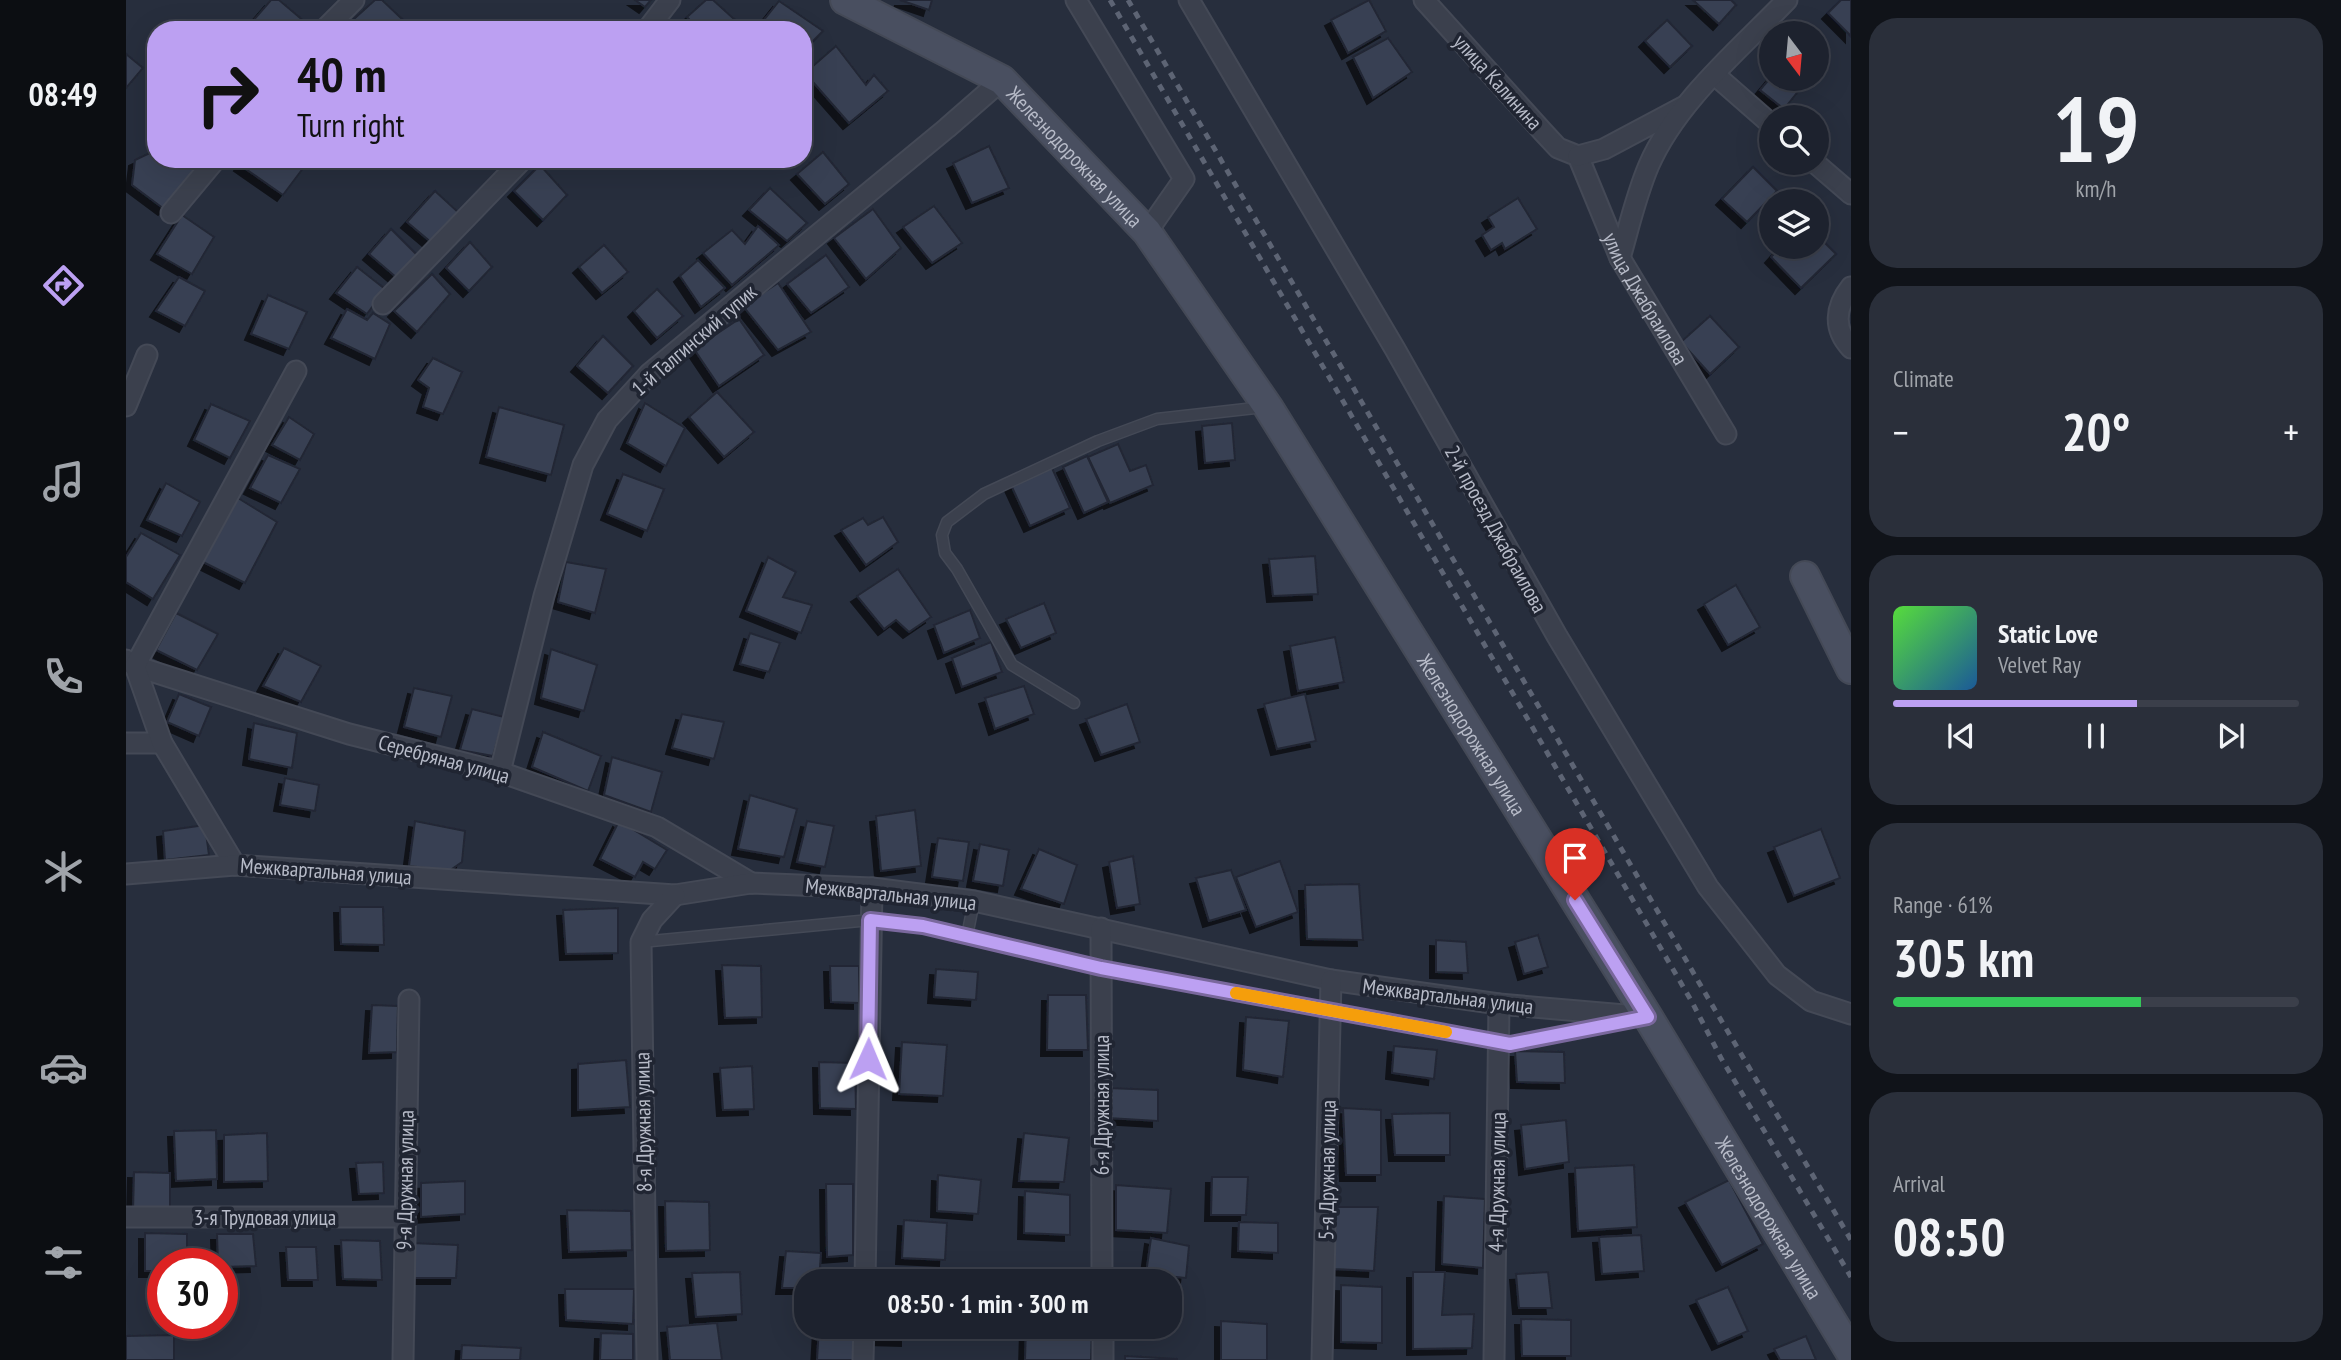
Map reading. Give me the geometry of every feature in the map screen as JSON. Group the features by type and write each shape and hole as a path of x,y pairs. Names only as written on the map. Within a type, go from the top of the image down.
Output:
{"street":[{"path":"333,21 354,0"},
{"path":"654,21 670,0"},
{"name":"Железнодорожная улица","path":"845,0 1002,80 1147,232 1268,407 1648,1017 1851,1353"},
{"name":"Железнодорожная улица","path":"1076,0 1184,179 1147,232"},
{"name":"2-й проезд Джабраилова","path":"1189,0 1395,349 1557,636 1708,887 1777,975 1811,1001 1851,1014"},
{"name":"улица Калинина","path":"1424,0 1544,134 1558,148 1578,156"},
{"path":"1620,258 1649,165 1665,134 1687,104 1787,0"},
{"path":"1715,75 1759,114"},
{"name":"1-й Талгинский тупик","path":"499,772 544,596 583,465 607,420 650,373 1002,80"},
{"path":"1578,156 1604,149 1687,104"},
{"name":"улица Джабраилова","path":"1578,156 1620,258 1726,434"},
{"path":"171,213 208,168"},
{"path":"383,304 514,168"},
{"path":"1829,175 1851,194"},
{"path":"1851,287 1838,311 1842,338 1851,348"},
{"path":"126,406 147,355"},
{"path":"235,865 162,743 130,663 296,371"},
{"path":"1805,576 1851,669"},
{"name":"Серебряная улица","path":"130,663 349,734 499,772 657,827 751,883"},
{"path":"126,743 162,743"},
{"name":"Межквартальная улица","path":"126,874 235,865 675,895 751,883 872,888 974,901 1331,980 1499,1004 1648,1017"},
{"path":"864,1269 872,888"},
{"path":"641,942 652,920 675,895"},
{"name":"6-я Дружная улица","path":"1101,928 1102,1269"},
{"name":"8-я Дружная улица","path":"641,942 647,1360"},
{"name":"5-я Дружная улица","path":"1322,1360 1331,980"},
{"name":"9-я Дружная улица","path":"403,1360 409,1000"},
{"name":"4-я Дружная улица","path":"1494,1360 1499,1004"},
{"name":"3-я Трудовая улица","path":"126,1217 404,1217"},
{"path":"863,1360 864,1339"},
{"path":"1103,1339 1103,1360"}],"lane":[{"path":"1074,703 1012,665 945,553 942,535 947,522 984,494 1098,441 1157,419 1268,407"},
{"path":"967,936 974,901"},
{"path":"641,942 870,920 923,926 1101,968 1510,1044 1648,1017"}],"building":[{"path":"271,0 279,0 304,21 253,21"},
{"path":"375,0 382,0 402,19 400,21 352,21"},
{"path":"635,0 651,0 645,7"},
{"path":"706,0 713,0 736,21 691,21 687,17"},
{"path":"900,0 932,0 929,10"},
{"path":"1369,0 1386,31 1348,53 1331,20"},
{"path":"1693,0 1731,0 1736,5 1719,24"},
{"path":"1841,0 1851,0 1851,36 1828,13"},
{"path":"779,1 808,21 763,21"},
{"path":"1667,20 1692,46 1670,67 1645,41"},
{"path":"812,24 823,31 812,42"},
{"path":"1388,38 1412,72 1373,98 1353,57"},
{"path":"836,46 866,85 874,75 888,91 849,123 812,81 812,67"},
{"path":"126,54 143,68 126,88"},
{"path":"1761,91 1798,91 1787,105 1779,105"},
{"path":"989,146 1009,188 972,203 953,163"},
{"path":"823,152 849,184 825,204 797,174 804,168 812,168 812,161"},
{"path":"147,154 147,168 192,168 197,171 164,209 132,185 135,160"},
{"path":"1753,167 1775,189 1759,189 1759,210 1747,222 1722,199"},
{"path":"244,168 303,168 283,195"},
{"path":"537,168 543,168 567,195 543,220 514,191"},
{"path":"770,188 807,223 787,241 749,210"},
{"path":"435,191 459,213 432,243 407,222"},
{"path":"1518,198 1537,229 1505,249 1502,243 1491,250 1482,235 1494,227 1488,217"},
{"path":"934,206 962,243 932,263 903,227"},
{"path":"873,209 901,248 866,279 834,238"},
{"path":"182,215 214,237 192,274 157,254"},
{"path":"758,226 779,245 732,285 703,253 732,230 745,244"},
{"path":"391,229 419,257 397,278 369,254"},
{"path":"470,242 492,267 469,291 446,268"},
{"path":"604,245 628,272 602,293 579,267"},
{"path":"1829,247 1836,254 1801,288 1773,259 1829,259"},
{"path":"826,255 849,287 811,313 787,284"},
{"path":"698,260 725,288 701,307 680,276"},
{"path":"357,267 385,289 367,314 336,293"},
{"path":"432,274 450,294 417,332 394,311"},
{"path":"179,277 205,291 185,326 156,311"},
{"path":"778,283 811,332 778,350 743,306"},
{"path":"657,289 683,316 657,338 634,311"},
{"path":"268,295 307,312 289,349 251,334"},
{"path":"347,309 367,320 373,313 390,324 375,359 331,338"},
{"path":"1710,316 1739,347 1710,374 1681,342"},
{"path":"739,319 764,355 719,386 694,349"},
{"path":"603,336 633,366 608,393 577,366"},
{"path":"433,358 462,372 443,414 423,407 429,388 418,380"},
{"path":"717,392 754,432 724,457 689,417"},
{"path":"645,403 685,428 666,466 627,443"},
{"path":"211,404 250,421 230,458 194,440"},
{"path":"499,407 564,425 551,475 486,457"},
{"path":"289,417 314,434 300,460 272,445"},
{"path":"1232,423 1235,460 1205,463 1202,426"},
{"path":"1118,444 1130,471 1146,465 1153,485 1110,503 1088,457"},
{"path":"268,455 300,469 281,503 250,488"},
{"path":"1087,456 1108,502 1084,513 1063,467"},
{"path":"1052,468 1070,508 1030,526 1011,485"},
{"path":"623,474 664,489 647,531 607,514"},
{"path":"166,483 200,502 182,536 147,520"},
{"path":"238,498 277,522 245,583 201,561"},
{"path":"883,517 898,542 866,565 841,530 863,518 868,525"},
{"path":"141,533 180,555 153,599 126,582 126,557"},
{"path":"1315,556 1318,594 1273,596 1269,559"},
{"path":"768,557 796,572 783,597 812,605 801,633 746,611"},
{"path":"566,562 606,569 595,613 558,602"},
{"path":"898,569 931,617 909,632 896,620 884,629 857,596"},
{"path":"1736,585 1760,627 1728,645 1704,604"},
{"path":"1044,603 1056,633 1021,648 1006,619"},
{"path":"970,610 980,638 944,653 934,625"},
{"path":"176,613 218,634 197,670 156,650"},
{"path":"750,633 780,643 769,672 740,664"},
{"path":"1335,637 1344,682 1298,691 1290,646"},
{"path":"991,642 1002,672 962,687 952,658"},
{"path":"284,648 321,666 301,702 263,686"},
{"path":"551,649 597,665 584,711 541,698"},
{"path":"1024,686 1034,714 995,729 985,698"},
{"path":"414,688 452,696 441,737 404,727"},
{"path":"179,694 211,707 199,736 167,722"},
{"path":"1305,694 1316,741 1277,749 1264,704"},
{"path":"1127,704 1140,742 1101,755 1086,719"},
{"path":"472,709 504,717 493,756 460,750"},
{"path":"682,714 724,722 714,759 672,748"},
{"path":"254,723 297,733 292,768 249,759"},
{"path":"543,732 601,756 588,791 532,767"},
{"path":"612,757 662,772 651,812 604,795"},
{"path":"285,778 319,785 315,811 280,805"},
{"path":"750,795 797,809 784,857 738,849"},
{"path":"915,810 921,866 881,871 876,816"},
{"path":"415,821 465,831 462,862 449,871 409,866"},
{"path":"619,821 667,850 655,869 643,862 635,877 600,859"},
{"path":"807,821 834,826 825,867 797,862"},
{"path":"205,825 209,855 165,860 163,831"},
{"path":"1821,829 1840,878 1794,896 1774,847"},
{"path":"938,838 969,842 963,881 932,877"},
{"path":"980,844 1009,850 1003,886 973,881"},
{"path":"1039,849 1077,865 1064,904 1021,889"},
{"path":"1133,856 1140,904 1117,908 1109,862"},
{"path":"1280,861 1298,912 1256,927 1236,877"},
{"path":"1231,870 1246,910 1209,921 1196,878"},
{"path":"1359,884 1363,940 1307,939 1305,885"},
{"path":"340,907 383,907 384,945 341,944"},
{"path":"618,908 618,953 566,954 563,910"},
{"path":"1538,935 1548,967 1524,974 1515,942"},
{"path":"1436,940 1466,942 1468,973 1436,972"},
{"path":"722,965 761,966 762,1017 725,1018"},
{"path":"830,966 859,966 859,1003 831,1002"},
{"path":"936,969 978,972 976,1000 934,997"},
{"path":"1048,995 1086,995 1088,1050 1047,1050"},
{"path":"372,1005 398,1006 397,1052 369,1053"},
{"path":"1246,1017 1289,1021 1283,1077 1243,1070"},
{"path":"902,1042 947,1045 943,1096 899,1094"},
{"path":"1394,1046 1437,1050 1434,1079 1392,1073"},
{"path":"1515,1051 1564,1052 1565,1083 1517,1082"},
{"path":"626,1060 630,1107 578,1110 578,1064"},
{"path":"819,1062 855,1063 856,1109 820,1108"},
{"path":"752,1066 754,1109 723,1110 720,1068"},
{"path":"1108,1088 1158,1090 1158,1121 1108,1118"},
{"path":"1343,1108 1381,1110 1381,1175 1346,1175"},
{"path":"1450,1113 1450,1155 1395,1155 1392,1114"},
{"path":"1566,1120 1569,1162 1525,1169 1521,1125"},
{"path":"216,1130 217,1179 176,1181 174,1131"},
{"path":"267,1133 268,1181 224,1182 224,1135"},
{"path":"1024,1133 1069,1138 1064,1182 1019,1181"},
{"path":"383,1162 384,1193 359,1194 356,1163"},
{"path":"1634,1165 1637,1227 1578,1231 1575,1168"},
{"path":"134,1172 170,1173 170,1214 133,1212"},
{"path":"938,1175 981,1180 978,1214 937,1211"},
{"path":"1212,1177 1248,1177 1246,1215 1211,1215"},
{"path":"1729,1180 1763,1244 1722,1265 1685,1202"},
{"path":"465,1181 465,1214 421,1217 421,1183"},
{"path":"826,1184 853,1184 853,1255 827,1257"},
{"path":"1116,1185 1171,1189 1167,1233 1116,1230"},
{"path":"1025,1191 1070,1195 1070,1235 1024,1233"},
{"path":"1444,1196 1485,1199 1483,1268 1442,1264"},
{"path":"665,1201 709,1202 710,1250 666,1251"},
{"path":"1336,1207 1378,1207 1374,1271 1334,1269"},
{"path":"567,1210 631,1211 632,1250 569,1252"},
{"path":"904,1220 947,1223 945,1260 902,1258"},
{"path":"1239,1222 1278,1223 1278,1253 1238,1251"},
{"path":"145,1233 187,1234 187,1248 147,1248 145,1271"},
{"path":"217,1234 253,1234 256,1266 238,1267 238,1248 217,1248"},
{"path":"1641,1235 1644,1271 1602,1274 1599,1237"},
{"path":"1151,1238 1189,1246 1186,1278 1182,1278 1182,1269 1147,1269"},
{"path":"341,1240 380,1241 382,1280 343,1279"},
{"path":"411,1243 458,1245 456,1278 409,1278"},
{"path":"286,1247 316,1247 318,1280 288,1280"},
{"path":"786,1251 821,1253 820,1269 794,1269 794,1288 782,1288"},
{"path":"740,1272 742,1314 696,1317 692,1273"},
{"path":"1413,1272 1445,1272 1442,1315 1474,1314 1472,1348 1413,1349"},
{"path":"1548,1272 1552,1308 1519,1308 1516,1274"},
{"path":"1341,1285 1382,1287 1382,1343 1341,1342"},
{"path":"1728,1287 1748,1331 1718,1344 1696,1300"},
{"path":"565,1289 634,1289 633,1324 566,1320"},
{"path":"1521,1319 1571,1320 1571,1356 1522,1356"},
{"path":"1221,1321 1267,1324 1267,1360 1221,1360"},
{"path":"717,1323 722,1360 670,1360 667,1327"},
{"path":"601,1333 633,1334 633,1360 600,1360"},
{"path":"126,1336 174,1339 174,1360 126,1360"},
{"path":"1806,1336 1816,1360 1780,1360 1774,1349"},
{"path":"818,1339 855,1339 855,1360 817,1360"},
{"path":"1026,1339 1092,1339 1091,1360 1025,1360"},
{"path":"462,1345 521,1348 520,1360 461,1360"},
{"path":"1125,1356 1177,1359 1177,1360 1125,1360"}],"railway":[{"path":"1110,0 1692,1002 1721,1058 1851,1277"},
{"path":"1128,0 1851,1240"}],"slow traffic":[{"path":"1236,993 1446,1032"}],"route":[{"path":"868,1059 870,920 923,926 1101,968 1510,1044 1648,1017 1575,900"}]}
